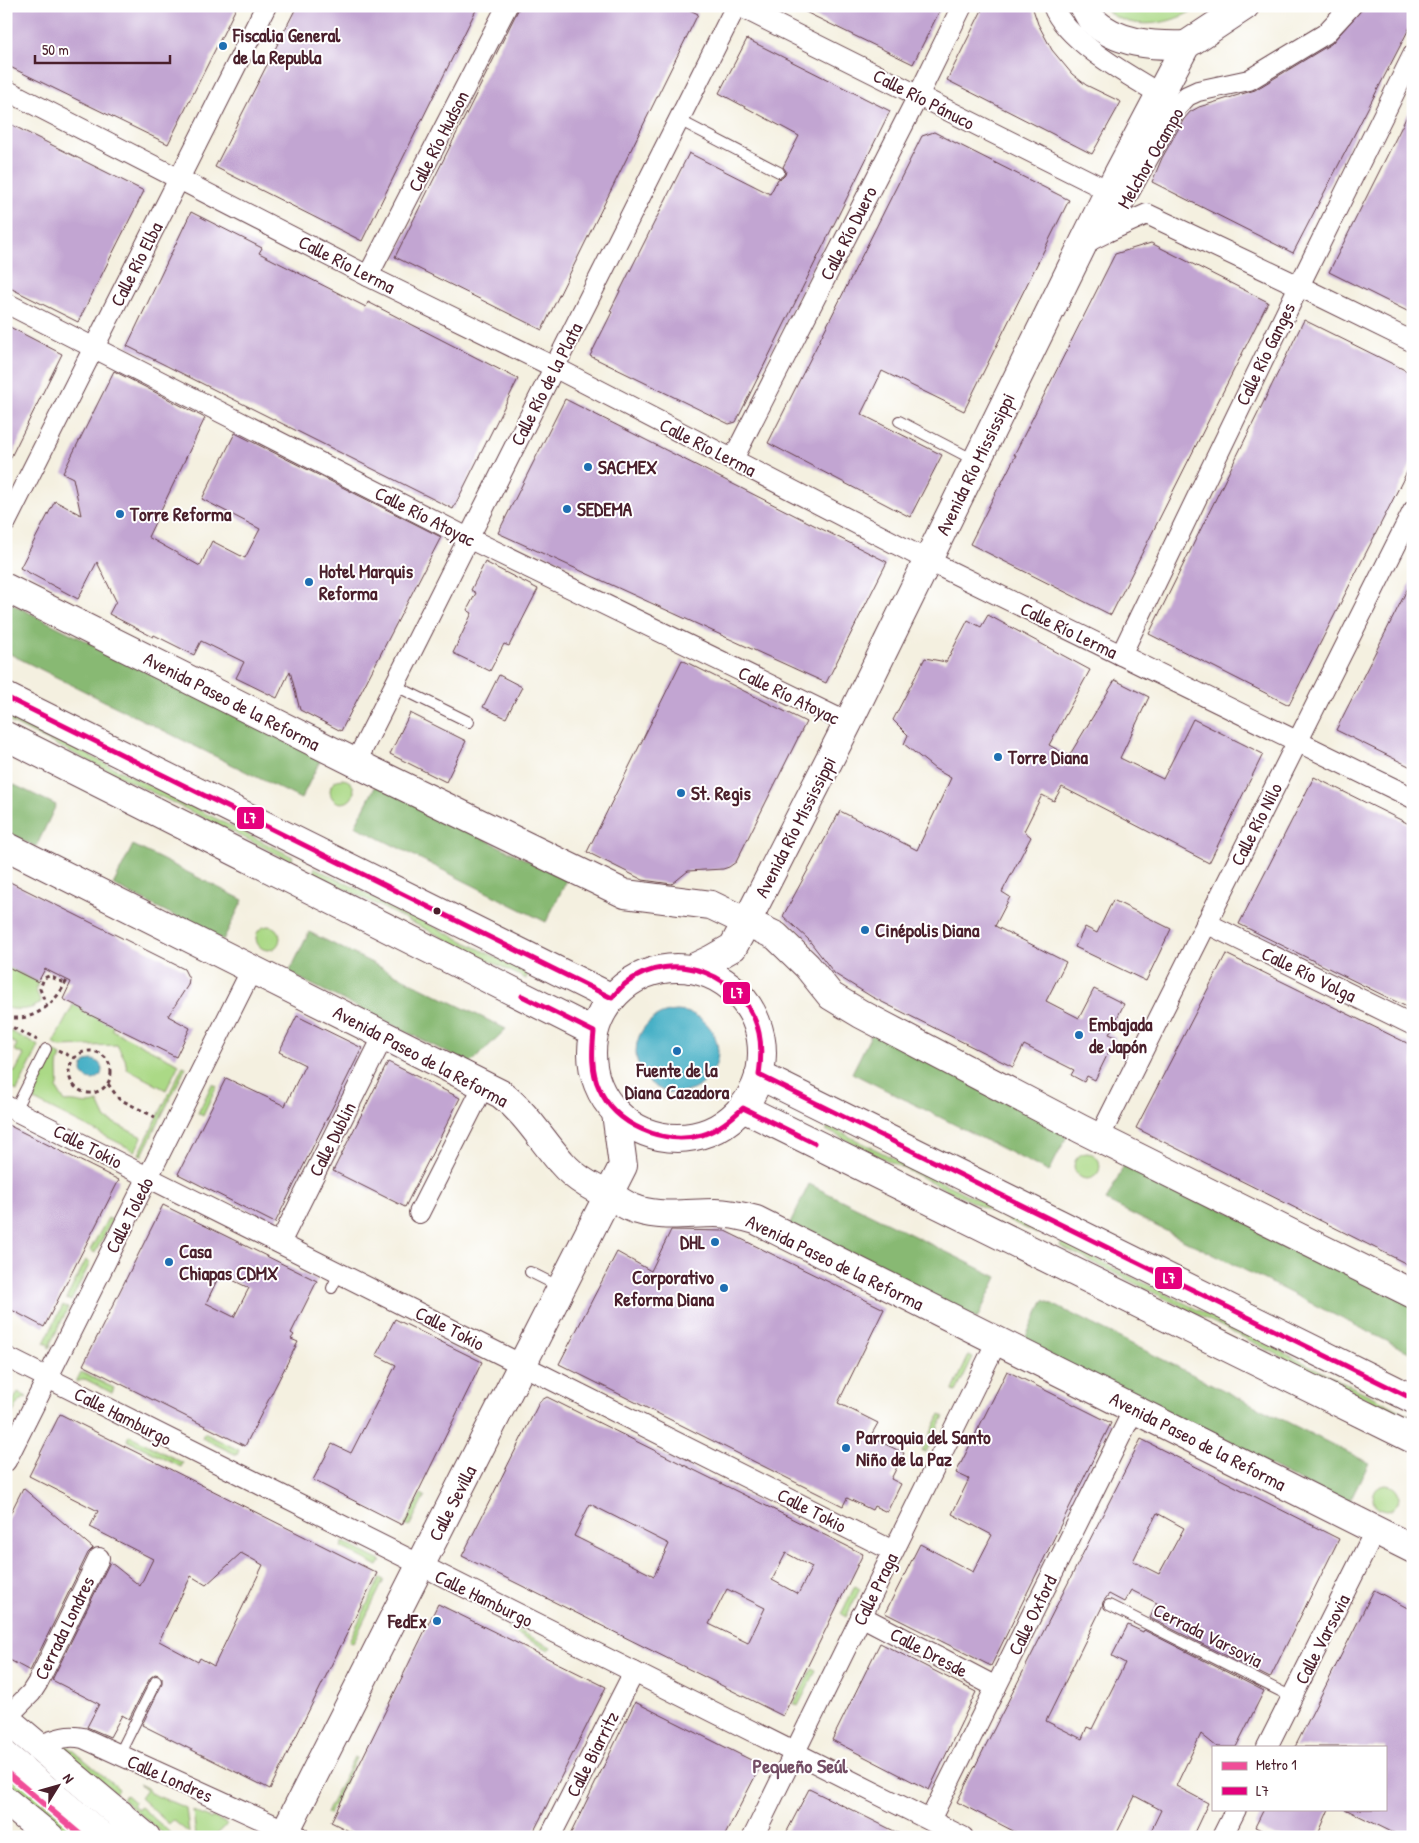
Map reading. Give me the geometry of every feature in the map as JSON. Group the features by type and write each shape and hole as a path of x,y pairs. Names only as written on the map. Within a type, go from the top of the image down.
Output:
{"main road":[{"path":"1084,6 1092,19 1121,39 1164,46 1190,42"},
{"name":"Avenida Río Mississippi","path":"741,997 732,971 733,947 848,723 1109,191 1160,94 1190,42 1246,6"},
{"name":"Avenida Paseo de la Reforma","path":"6,588 625,894 711,905 776,936 807,966 831,996 862,1014 1098,1138 1413,1294"},
{"path":"6,697 612,998"},
{"path":"6,736 594,1032"},
{"name":"Avenida Paseo de la Reforma","path":"6,846 500,1094 516,1105 528,1118 562,1164 581,1181 608,1196 637,1210 659,1214 716,1213 739,1215 756,1220 1413,1549"},
{"path":"691,969 733,947"},
{"path":"680,967 691,969 708,973 732,986 750,1007 761,1032 763,1060 757,1087 743,1108 721,1127 696,1137 668,1138 640,1130 616,1113 600,1090 597,1080 592,1061 594,1032 605,1006 625,984 651,971 680,967"},
{"path":"759,1075 1413,1399"},
{"path":"743,1108 1413,1439"},
{"path":"616,1113 622,1145 623,1166 668,1138"},
{"name":"Calle Sevilla","path":"288,1834 420,1566 623,1166"},
{"path":"6,1719 125,1826 146,1837"},
{"path":"6,1756 103,1837"},
{"path":"6,1801 50,1837"}],"street":[{"name":"Calle Río Elba","path":"6,522 266,6"},
{"name":"Calle Río Hudson","path":"368,276 507,6"},
{"name":"Calle Río Pánuco","path":"737,6 1109,191"},
{"name":"Calle Río de la Plata","path":"356,762 737,6"},
{"name":"Calle Río Duero","path":"733,459 962,6"},
{"path":"1052,6 1070,32 1092,50 1160,94"},
{"name":"Melchor Ocampo","path":"1107,232 1176,108 1187,96 1198,91 1249,80 1325,34 1351,6"},
{"name":"Calle Río Ganges","path":"1121,655 1413,55"},
{"name":"Calle Río Lerma","path":"6,90 179,177 368,276 733,459 927,560 1413,798"},
{"path":"1083,244 1147,214 1413,342"},
{"name":"Calle Río Atoyac","path":"6,303 468,538 848,723"},
{"name":"Calle Río Nilo","path":"1098,1138 1413,511"},
{"name":"Calle Río Volga","path":"1206,923 1413,1025"},
{"name":"Calle Toledo","path":"6,1461 252,969"},
{"name":"Calle Dublin","path":"280,1243 384,1035"},
{"path":"419,1213 484,1085"},
{"name":"Calle Tokio","path":"10,1108 280,1243 335,1280 522,1365 893,1551"},
{"name":"Calle Praga","path":"753,1837 997,1341"},
{"name":"Calle Hamburgo","path":"6,1357 963,1837"},
{"name":"Calle Oxford","path":"930,1820 1134,1409"},
{"name":"Calle Varsovia","path":"1268,1746 1376,1531"},
{"name":"Cerrada Londres","path":"6,1719 31,1693 38,1682 99,1558"},
{"name":"Calle Dresde","path":"861,1616 996,1687"},
{"name":"Calle Biarritz","path":"550,1837 634,1672"},
{"name":"Calle Londres","path":"38,1746 62,1736 72,1735 83,1738 288,1834"},
{"path":"1222,1837 1236,1810"}],"lane":[{"path":"679,120 779,172"},
{"path":"899,421 976,462"},
{"path":"394,685 469,722"},
{"path":"10,1108 46,1049"},
{"path":"530,1272 562,1288"},
{"name":"Cerrada Varsovia","path":"1109,1605 1292,1697"},
{"path":"119,1754 156,1681"}],"path":[{"path":"6,1017 26,1016 47,1007 60,994 66,982 49,976 44,978 40,989 47,1007"},
{"path":"79,1053 100,1053 110,1063 112,1070 108,1084 97,1092 90,1093 77,1089 73,1084 69,1071 74,1058 79,1053"},
{"path":"108,1084 119,1099 155,1117"}],"green space":[{"path":"1102,6 1200,6 1171,20 1149,24 1128,22 1118,18"},
{"path":"6,601 321,759 301,799 6,652"},
{"path":"6,714 293,857 291,861 6,720"},
{"path":"342,779 350,783 354,791 350,799 342,803 334,799 330,791 334,783"},
{"path":"6,781 56,805 36,847 6,832"},
{"path":"376,785 567,880 546,922 355,826"},
{"path":"133,845 243,900 223,940 113,885"},
{"path":"315,868 528,973 526,979 313,873"},
{"path":"268,926 277,929 280,938 277,947 268,950 259,947 256,938 259,929"},
{"path":"309,932 506,1029 470,1064 289,973"},
{"path":"6,966 38,982 36,991 41,1002 38,1005 20,1009 6,1008"},
{"path":"82,988 113,1026 112,1030 179,1064 166,1090 127,1069 125,1059 117,1045 60,1047 53,1043"},
{"path":"10,1031 39,1046 17,1091 6,1086 6,1068 15,1072 24,1055 14,1050 17,1044 6,1039"},
{"path":"872,1033 1069,1132 1049,1172 852,1073"},
{"path":"52,1051 61,1056 58,1065 57,1089 65,1102 89,1104 98,1102 106,1119 142,1137 135,1151 28,1097"},
{"path":"183,1066 186,1067 142,1155 139,1154"},
{"path":"212,1084 217,1086 203,1116 198,1113"},
{"path":"828,1126 1039,1230 1037,1234 826,1130"},
{"path":"1087,1153 1096,1157 1100,1166 1096,1175 1087,1179 1078,1175 1074,1166 1078,1157"},
{"path":"1126,1161 1413,1304 1413,1354 1106,1201"},
{"path":"809,1184 997,1277 977,1319 789,1226"},
{"path":"108,1218 112,1220 95,1253 90,1250"},
{"path":"1062,1242 1413,1417 1413,1422 1060,1246"},
{"path":"86,1260 90,1263 71,1301 66,1299"},
{"path":"1044,1300 1369,1463 1348,1505 1023,1342"},
{"path":"63,1305 68,1308 51,1342 50,1348 48,1347 49,1345 44,1343"},
{"path":"969,1355 973,1357 956,1392 953,1390"},
{"path":"81,1372 114,1388 112,1393 85,1379 76,1382"},
{"path":"18,1392 27,1397 19,1401 6,1426 6,1415"},
{"path":"940,1414 944,1416 926,1452 922,1451"},
{"path":"204,1433 239,1450 237,1455 202,1438"},
{"path":"129,1435 183,1463 181,1467 127,1440"},
{"path":"1386,1485 1395,1489 1399,1498 1395,1507 1386,1511 1377,1507 1373,1498 1377,1489"},
{"path":"421,1494 425,1496 409,1527 405,1525"},
{"path":"343,1542 381,1561 378,1566 341,1547"},
{"path":"380,1578 384,1580 353,1643 349,1641"},
{"path":"855,1586 860,1589 846,1617 841,1614"},
{"path":"509,1626 551,1647 549,1650 507,1629"},
{"path":"812,1669 816,1671 798,1706 794,1704"},
{"path":"67,1745 119,1789 115,1793 62,1748"},
{"path":"354,1757 356,1758 329,1814 326,1813"},
{"path":"6,1769 87,1837 66,1837 6,1787"},
{"path":"139,1784 147,1788 150,1793 186,1808 189,1833 173,1820 169,1824 140,1798 146,1790"},
{"path":"126,1795 135,1803 133,1805 138,1809 141,1807 175,1837 167,1837 122,1799"},
{"path":"193,1811 228,1824 214,1837 196,1837"}],"water":[{"name":"Fuente de la Diana Cazadora","path":"677,1011 693,1014 706,1023 715,1036 718,1052 715,1068 706,1081 693,1090 677,1093 661,1090 648,1081 639,1068 636,1052 639,1036 648,1023 661,1014"},
{"path":"92,1060 99,1063 102,1070 99,1077 92,1080 85,1077 82,1070 85,1063"}],"building":[{"path":"6,6 237,6 168,144 6,65"},
{"path":"297,6 478,6 362,241 215,167"},
{"path":"520,6 682,6 698,14 542,330 395,257"},
{"path":"793,6 942,6 913,64"},
{"path":"984,6 1032,6 1038,24 1052,50 1072,74 1086,85 1121,102 1092,154 947,80"},
{"path":"1365,6 1413,6 1413,21 1293,253 1152,182 1162,158 1190,112 1199,107 1255,90 1331,44"},
{"path":"747,39 890,111 736,422 729,424 590,356 612,312 610,311 689,153 770,194 778,179 785,175 786,171 783,167 799,136 719,93"},
{"path":"1413,104 1413,314 1329,272"},
{"path":"6,122 144,191 78,322 6,286"},
{"path":"934,132 1069,200 964,411 882,371 861,414 942,455 910,517 768,443 922,136"},
{"path":"191,212 262,248 259,253 366,307 368,302 518,379 453,509 127,346"},
{"path":"1151,243 1268,302 1111,615 970,544 1115,254"},
{"path":"1304,320 1413,374 1413,460 1289,705 1149,634"},
{"path":"6,325 62,354 6,467"},
{"path":"114,371 205,418 148,537 200,566 212,541 245,558 260,529 202,499 235,433 441,537 341,731 300,710 290,671 277,698 236,678 244,662 201,641 194,655 154,635 153,637 109,614 116,601 97,562 78,599 20,568 55,501 81,515 73,478 63,473"},
{"path":"565,399 887,562 826,683 498,533"},
{"path":"485,562 538,589 509,646 504,644 490,671 453,653 472,613 467,610 476,593 471,590"},
{"path":"1413,578 1413,768 1336,730"},
{"path":"988,615 1090,670 1049,745 1069,756 1115,680 1149,697 1120,758 1163,779 1193,719 1263,754 1209,863 1062,787 1054,801 1042,795 1024,831 1031,837 1002,892 1010,897 995,926 1066,962 1046,1001 1079,1018 1094,989 1124,1004 1109,1034 1116,1037 1095,1080 1087,1076 1084,1082 1071,1075 1074,1070 1024,1045 1013,1067 872,997 835,974 808,939 783,916 840,811 917,850 951,778 935,769 904,744 908,735 893,720 925,658 946,662 968,620 981,627"},
{"path":"682,660 806,722 736,862 723,869 688,871 672,884 643,880 587,852"},
{"path":"499,675 522,687 506,718 483,707"},
{"path":"410,713 466,741 446,782 390,754"},
{"path":"1314,777 1413,826 1413,1010 1239,924"},
{"path":"6,880 184,969 189,979 188,985 168,1016 190,1028 176,1057 82,1011 83,1009 63,999 71,982 45,969 38,982 6,966"},
{"path":"1113,900 1171,929 1146,981 1075,947 1085,927 1097,933"},
{"path":"1226,954 1413,1046 1413,1267 1136,1128"},
{"path":"297,1016 362,1048 275,1223 178,1174 226,1078 285,1106 305,1065 279,1052"},
{"path":"388,1062 460,1098 405,1207 333,1171"},
{"path":"6,1124 119,1180 44,1327 6,1307"},
{"path":"163,1205 317,1281 291,1333 294,1335 291,1339 298,1342 245,1446 83,1365","holes":["220,1274 249,1288 234,1317 206,1303"]},
{"path":"671,1230 725,1231 884,1309 838,1403 878,1423 870,1437 904,1453 891,1479 901,1484 887,1512 874,1506 872,1510 847,1498 843,1506 559,1364 617,1252 651,1271"},
{"path":"395,1319 482,1362 402,1525 313,1480 332,1444 351,1453 396,1365 376,1355"},
{"path":"1007,1371 1111,1423 991,1666 885,1613 920,1544 973,1572 992,1535 952,1514 969,1479 956,1473"},
{"path":"547,1397 863,1554 783,1716 462,1556 540,1401","holes":["590,1504 669,1544 654,1576 574,1536","786,1553 812,1567 798,1594 772,1580","727,1589 765,1608 748,1643 709,1624"]},
{"path":"60,1414 377,1573 270,1789 142,1725 162,1684 162,1678 159,1675 155,1674 150,1678 129,1719 122,1715 110,1737 87,1727 99,1704 52,1680 110,1562 140,1586 153,1559 90,1527 98,1511 29,1476","holes":["241,1553 263,1565 214,1666 200,1658 198,1662 159,1641 191,1576 206,1585"]},
{"path":"1141,1439 1339,1539 1270,1678 1150,1618 1157,1603 1131,1590 1124,1602 1109,1594 1103,1602 1046,1721 1082,1739 1087,1727 1092,1729 1125,1663 1112,1656 1128,1625 1143,1632 1144,1630 1264,1691 1236,1746 1216,1746 1201,1734 1176,1786 1208,1803 1192,1837 1148,1837 1161,1810 1135,1796 1115,1837 1025,1837 957,1802","holes":["1157,1513 1184,1528 1159,1574 1133,1561"]},
{"path":"23,1488 93,1548 88,1553 30,1671 6,1658 6,1522"},
{"path":"1374,1590 1413,1611 1413,1837 1402,1837 1347,1810 1386,1810 1386,1746 1296,1746"},
{"path":"438,1604 606,1687 531,1837 361,1837 331,1822"},
{"path":"880,1643 976,1692 929,1790 832,1740"},
{"path":"635,1702 761,1765 724,1837 569,1837"},
{"path":"809,1789 854,1811 906,1837 784,1837"},
{"path":"1264,1810 1329,1810 1317,1837 1276,1837 1255,1827"}],"metro line":[{"name":"1","path":"6,1772 83,1837"}],"transit line":[{"name":"L7","path":"6,697 612,998 625,984 644,973 664,967 685,968 705,972 724,982 739,996 751,1013 760,1038 759,1075 1413,1399"},
{"name":"L7","path":"522,996 594,1032 593,1068 599,1088 606,1101 616,1112 642,1130 672,1138 702,1135 719,1127 743,1108 814,1143"}],"place":[{"name":"Fiscalia General de la Republa","path":"223,46"},
{"name":"SACMEX","path":"588,467"},
{"name":"SEDEMA","path":"567,509"},
{"name":"Torre Reforma","path":"120,514"},
{"name":"Hotel Marquis Reforma","path":"309,582"},
{"name":"Torre Diana","path":"998,757"},
{"name":"St. Regis","path":"681,793"},
{"name":"Cinépolis Diana","path":"865,930"},
{"name":"Embajada de Japón","path":"1079,1035"},
{"name":"Fuente de la Diana Cazadora","path":"677,1051"},
{"name":"DHL","path":"715,1242"},
{"name":"Casa Chiapas CDMX","path":"169,1262"},
{"name":"Corporativo Reforma Diana","path":"724,1288"},
{"name":"Parroquia del Santo Niño de la Paz","path":"846,1448"},
{"name":"FedEx","path":"437,1621"}],"district":[{"name":"Pequeño Seúl","path":"800,1765"}]}
